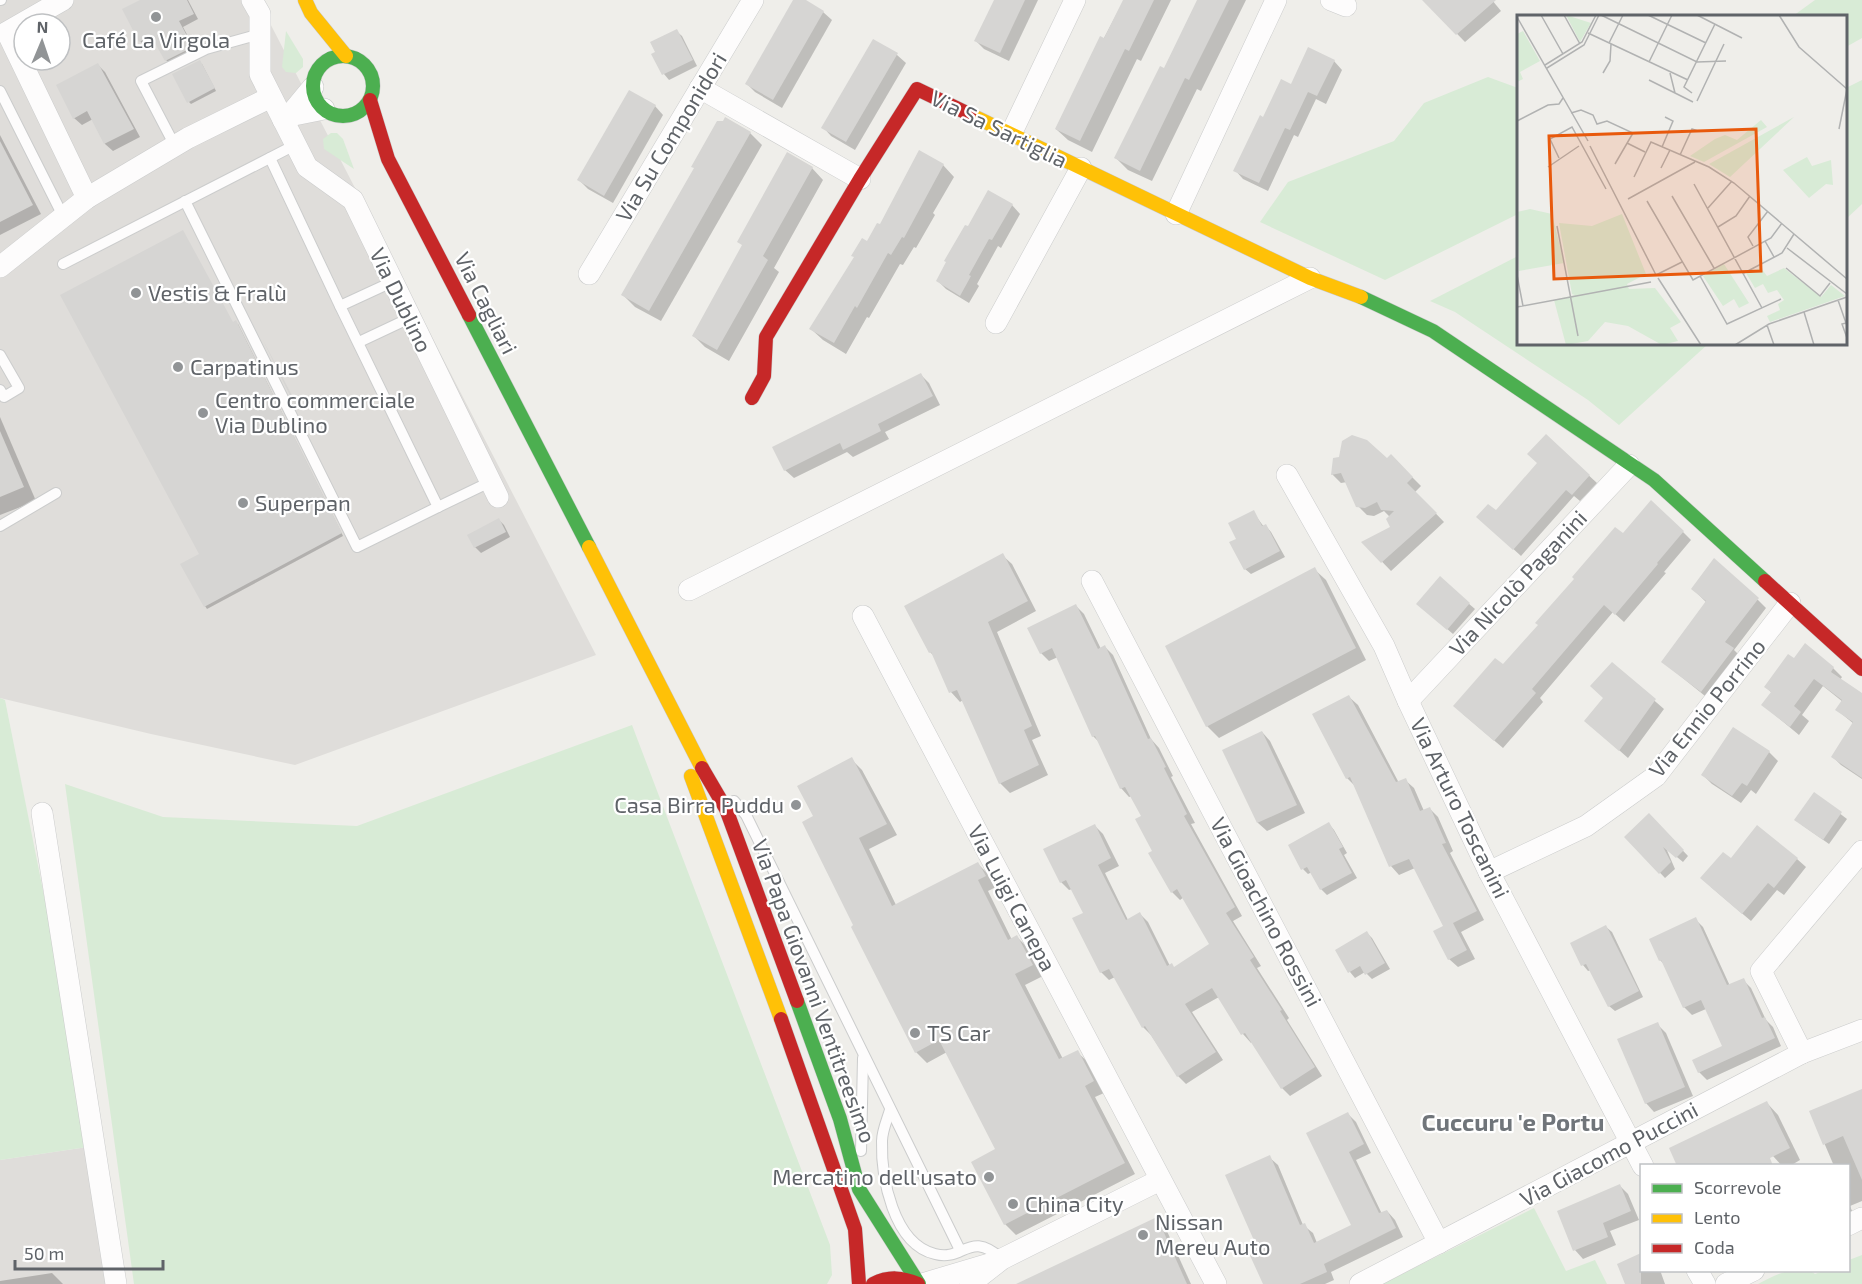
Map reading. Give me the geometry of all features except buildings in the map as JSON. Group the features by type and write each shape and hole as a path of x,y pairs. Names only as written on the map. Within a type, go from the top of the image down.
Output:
{"main road":[{"name":"Via Cagliari","path":"304,0 311,14 346,56 360,61 370,71 374,86 370,100 388,159 629,627"},
{"name":"Via Cagliari","path":"311,14 314,34"},
{"path":"346,56 333,57 316,70 316,99 324,109 350,121 370,100"},
{"name":"Via Sa Sartiglia","path":"860,179 917,89 1310,278 1378,304 1433,331 1654,480 1862,669"},
{"name":"Via Cagliari","path":"371,142 388,159"},
{"path":"752,398 764,376 766,337 860,179"},
{"name":"Via Papa Giovanni Ventitreesimo","path":"629,627 691,748 726,809 840,1119 859,1189 920,1284"},
{"name":"Via Papa Giovanni Ventitreesimo","path":"673,710 690,774 816,1115 855,1229 859,1284"},
{"path":"873,1284 886,1278 897,1277 920,1284"}],"street":[{"path":"63,0 37,10 7,32 87,198"},
{"name":"Via Dublino","path":"252,0 260,14 260,74 271,98 286,118 295,145 307,167 353,200 494,490"},
{"name":"Via Su Componidori","path":"590,274 753,0"},
{"path":"1011,134 1075,0"},
{"path":"1176,214 1276,0"},
{"path":"286,118 316,70"},
{"path":"700,88 860,179"},
{"path":"0,267 87,198 175,146 271,98"},
{"path":"286,118 324,109"},
{"path":"996,323 1081,168"},
{"path":"689,590 1310,278"},
{"name":"Via Nicolò Paganini","path":"1408,701 1629,465"},
{"name":"Via Arturo Toscanini","path":"1287,475 1384,646 1489,872 1641,1164"},
{"name":"Via Gioachino Rossini","path":"1092,581 1439,1243"},
{"name":"Via Ennio Porrino","path":"1489,872 1586,826 1656,776 1790,603"},
{"name":"Via Luigi Canepa","path":"863,616 1160,1180"},
{"path":"42,813 116,1284"},
{"path":"1802,1053 1761,971 1862,851"},
{"name":"Via Giacomo Puccini","path":"1360,1284 1802,1053 1862,1030"},
{"path":"920,1284 1000,1260 1160,1180 1216,1284"},
{"path":"970,1284 1000,1260"},
{"path":"1726,1284 1750,1272"}],"lane":[{"path":"175,146 141,81 206,49 260,34"},
{"path":"0,91 63,216"},
{"path":"63,264 295,145"},
{"path":"270,158 438,507"},
{"path":"185,201 357,547 438,507 494,490"},
{"path":"340,306 393,282"},
{"path":"359,342 410,318"},
{"path":"0,355 19,388 4,397 0,390"},
{"path":"0,526 56,494"},
{"path":"691,748 746,815 960,1250"},
{"path":"859,1189 864,1055"},
{"path":"890,1110 882,1140 883,1175 902,1226 913,1243 928,1252 946,1255 984,1246 991,1249 1000,1260"}],"shaded area":[{"path":"0,0 258,0 596,655 295,765 0,698"},
{"path":"94,1146 116,1284 0,1284 0,1160"}],"green space":[{"path":"1815,0 1862,0 1862,38 1847,46 1847,15 1794,15"},
{"path":"286,31 303,59 303,67 296,73 286,72 282,67"},
{"path":"1488,77 1517,88 1517,214 1385,280 1260,222 1288,182 1394,141 1424,103"},
{"path":"1862,80 1862,204 1847,218 1847,88"},
{"path":"331,133 337,133 343,139 354,169 324,149 323,139"},
{"path":"1517,257 1517,345 1707,345 1619,425 1588,400 1455,312 1430,301"},
{"path":"0,698 5,700 94,1146 0,1160"},
{"path":"632,725 830,1245 832,1275 827,1284 134,1284 65,784 163,817 357,826"},
{"path":"1534,1208 1566,1271 1595,1260 1607,1284 1382,1284"},
{"path":"1862,1255 1862,1284 1758,1284 1786,1272 1815,1274 1850,1272 1850,1260"}],"traffic: fast":[{"path":"337,56 349,56 360,61 368,69 373,86 371,98 360,111 349,116 337,116 326,111 318,103 313,92 313,80 318,69 326,61 337,56"},
{"path":"1361,297 1433,331 1654,480 1765,581"},
{"path":"469,315 589,547"},
{"path":"797,1001 840,1119 859,1189 919,1284"}],"traffic: slow":[{"path":"305,0 311,13 346,56"},
{"path":"969,114 1310,278 1361,297"},
{"path":"589,547 702,768"},
{"path":"691,776 781,1019"}],"traffic: jam":[{"path":"752,398 764,376 766,337 860,179 917,89 969,114"},
{"path":"370,100 388,159 469,315"},
{"path":"1765,581 1862,669"},
{"path":"702,768 726,809 797,1001"},
{"path":"781,1019 855,1229 859,1284"},
{"path":"873,1284 896,1278 918,1284"}],"place":[{"name":"Café La Virgola","path":"156,17"},
{"name":"Vestis & Fralù","path":"136,293"},
{"name":"Carpatinus","path":"178,367"},
{"name":"Centro commerciale Via Dublino","path":"203,413"},
{"name":"Superpan","path":"243,503"},
{"name":"Casa Birra Puddu","path":"796,805"},
{"name":"TS Car","path":"915,1033"},
{"name":"Mercatino dell'usato","path":"989,1177"},
{"name":"China City","path":"1013,1204"},
{"name":"Nissan Mereu Auto","path":"1143,1235"}],"district":[{"name":"Cuccuru 'e Portu","path":"1513,1123"}]}
